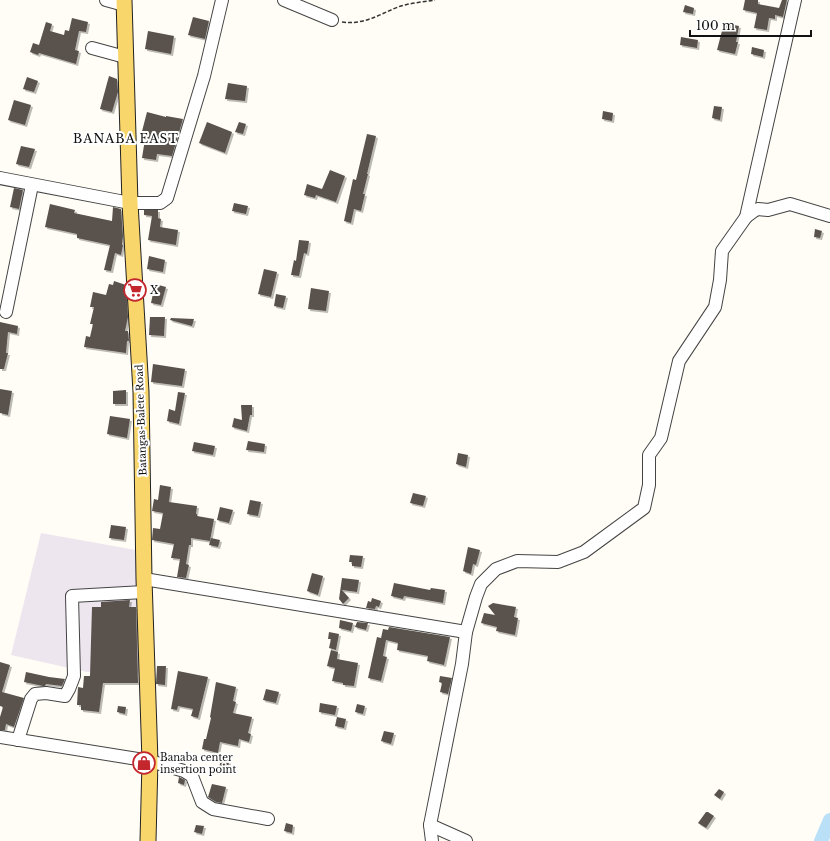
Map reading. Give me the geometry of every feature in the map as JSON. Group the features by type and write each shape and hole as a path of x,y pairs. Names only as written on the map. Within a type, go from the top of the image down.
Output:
{"main road":[{"name":"Batangas-Balete Road","path":"124,2 130,203 141,392 144,586 150,761 148,841"}],"street":[{"path":"106,0 124,2"},
{"path":"0,178 130,203 160,203 167,198 204,76 222,0"},
{"path":"284,0 332,20"},
{"path":"746,217 795,0"},
{"path":"92,48 125,56"},
{"path":"6,312 32,185"},
{"path":"432,841 430,825 462,664 466,632 476,597 482,584 496,569 517,562 558,562 584,552 644,508 649,485 649,455 661,438 679,361 715,307 720,280 722,252 746,217 754,210 768,210 790,204 830,216"},
{"path":"18,740 31,698 35,694 46,693 65,696 74,676 72,596 144,586 466,632"},
{"path":"0,737 150,761 184,771 192,776 202,802 210,808 268,819"},
{"path":"430,825 466,841"}],"path":[{"path":"332,20 350,23 375,18 399,7 435,0"}],"shaded area":[{"path":"41,533 136,550 141,673 87,672 11,655"}],"building":[{"path":"745,0 758,0 758,4 779,8 782,0 787,0 783,17 775,15 775,19 769,18 767,30 754,28 757,13 743,10"},
{"path":"685,5 694,8 693,14 683,12"},
{"path":"193,17 209,21 205,39 188,35"},
{"path":"72,18 88,22 86,32 79,31 75,50 79,51 76,64 39,53 38,55 30,52 33,43 39,45 46,22 52,24 50,31 64,35 65,30 69,31"},
{"path":"724,23 739,26 736,42 738,42 735,54 717,50"},
{"path":"148,31 174,36 171,54 145,49"},
{"path":"681,37 698,40 697,48 680,45"},
{"path":"752,47 764,50 763,57 751,54"},
{"path":"109,76 117,79 118,92 112,112 100,109"},
{"path":"27,77 38,81 34,92 23,89"},
{"path":"228,83 247,86 245,101 225,99"},
{"path":"14,100 31,105 25,125 8,120"},
{"path":"714,106 722,107 720,120 712,118"},
{"path":"603,111 613,113 612,121 602,119"},
{"path":"147,112 166,117 183,119 172,156 157,154 156,160 142,158 145,139 140,139"},
{"path":"207,122 232,132 225,153 199,143"},
{"path":"239,122 246,124 243,134 235,132"},
{"path":"367,134 376,136 363,194 365,194 361,211 354,209 351,223 344,221 353,179 356,180"},
{"path":"21,146 35,149 29,167 16,164"},
{"path":"330,170 345,176 336,202 316,195 315,198 304,195 307,184 322,189"},
{"path":"14,188 23,190 19,209 10,207"},
{"path":"234,203 248,206 246,214 232,211"},
{"path":"50,204 75,210 74,213 112,221 113,207 121,209 123,245 121,255 115,253 111,271 104,270 110,245 77,238 77,234 45,227"},
{"path":"144,210 158,210 158,218 161,219 160,227 178,230 176,245 148,240 152,216 144,215"},
{"path":"815,229 822,231 820,238 814,237"},
{"path":"299,240 309,241 307,254 304,253 299,276 291,275 294,260 296,261"},
{"path":"149,256 165,260 163,272 147,269"},
{"path":"264,269 277,272 271,297 258,294"},
{"path":"114,281 126,285 128,317 125,331 128,331 129,341 127,341 126,353 84,347 86,336 90,337 93,324 90,324 94,307 90,307 93,292 106,295 109,284 113,285"},
{"path":"155,284 166,287 161,305 151,303"},
{"path":"311,288 329,291 326,311 308,309"},
{"path":"276,294 286,296 283,308 274,306"},
{"path":"150,317 165,317 164,336 149,335"},
{"path":"171,318 194,319 192,326 170,320"},
{"path":"0,322 18,326 17,334 8,332 6,353 8,353 4,369 0,369"},
{"path":"153,364 185,369 182,386 151,382"},
{"path":"0,389 12,391 8,415 0,413"},
{"path":"126,390 126,404 113,404 113,391"},
{"path":"178,392 185,393 179,424 167,421 169,409 175,411"},
{"path":"241,405 252,405 252,415 250,415 247,431 232,427 234,418 242,420"},
{"path":"110,416 130,419 127,438 107,434"},
{"path":"248,441 265,444 264,452 246,450"},
{"path":"194,442 215,446 213,455 192,451"},
{"path":"458,453 468,455 466,467 456,464"},
{"path":"160,485 171,487 169,502 197,506 197,516 214,519 210,541 191,538 191,545 189,545 186,564 189,565 186,578 177,577 180,559 171,558 174,544 152,540 153,528 160,529 163,513 152,511 154,499 158,500"},
{"path":"413,493 426,496 423,506 410,503"},
{"path":"250,500 261,502 258,516 247,514"},
{"path":"220,507 233,510 229,523 217,520"},
{"path":"111,525 126,527 124,540 109,538"},
{"path":"211,538 220,540 218,547 209,545"},
{"path":"468,547 480,550 476,565 473,564 471,574 463,571"},
{"path":"350,555 363,556 361,567 352,566 352,562 349,562"},
{"path":"312,573 323,576 318,595 307,591"},
{"path":"342,578 359,580 357,592 342,590 349,598 343,604 339,599"},
{"path":"394,583 430,590 431,588 445,590 443,603 404,596 403,599 391,596"},
{"path":"372,598 381,601 379,607 376,606 375,609 366,608 368,601 371,602"},
{"path":"130,600 129,607 136,607 138,683 103,683 99,712 81,710 81,705 77,705 78,687 83,688 84,676 90,676 92,607 101,607 101,602"},
{"path":"493,603 516,607 514,617 518,618 515,635 496,631 497,627 481,623 484,613 495,615 488,606"},
{"path":"340,620 353,623 351,631 339,628"},
{"path":"357,622 368,623 366,630 355,627"},
{"path":"389,627 450,637 444,665 427,661 428,656 397,650 398,643 386,640 383,656 387,657 381,681 368,678 377,637 381,638 383,629 388,630"},
{"path":"329,632 339,634 336,650 329,648 331,639 328,639"},
{"path":"331,650 338,652 337,659 358,663 354,686 343,685 343,683 332,681 335,668 327,666"},
{"path":"0,662 10,665 2,692 24,698 14,727 6,724 5,730 0,730 0,717 3,707 0,706"},
{"path":"157,666 166,666 165,685 156,684"},
{"path":"178,671 208,677 198,718 191,716 193,709 178,706 177,710 171,709"},
{"path":"26,672 65,679 62,686 46,684 43,686 24,682"},
{"path":"440,676 452,678 448,694 440,692 442,683 439,682"},
{"path":"216,682 236,687 233,701 236,702 233,713 252,717 248,733 251,734 249,742 239,739 238,746 220,742 218,753 202,749 211,718"},
{"path":"266,689 279,692 276,703 263,700"},
{"path":"320,703 337,706 335,715 319,712"},
{"path":"357,704 365,706 363,714 355,712"},
{"path":"118,706 126,707 125,714 117,712"},
{"path":"337,717 346,719 344,728 335,726"},
{"path":"384,731 394,733 391,744 381,741"},
{"path":"167,753 181,758 180,762 165,758"},
{"path":"221,760 229,762 227,773 218,771"},
{"path":"179,777 185,780 184,785 178,783"},
{"path":"212,784 226,787 222,803 216,802 208,797"},
{"path":"719,789 724,792 720,799 714,795"},
{"path":"706,812 714,816 706,828 698,823"},
{"path":"286,823 293,825 292,833 284,831"},
{"path":"196,825 204,826 202,834 194,832"}],"waterway":[{"path":"821,841 830,820"}],"place":[{"name":"X","path":"135,290"},
{"name":"Banaba center insertion point","path":"144,763"}],"district":[{"name":"BANABA EAST","path":"126,138"}]}
